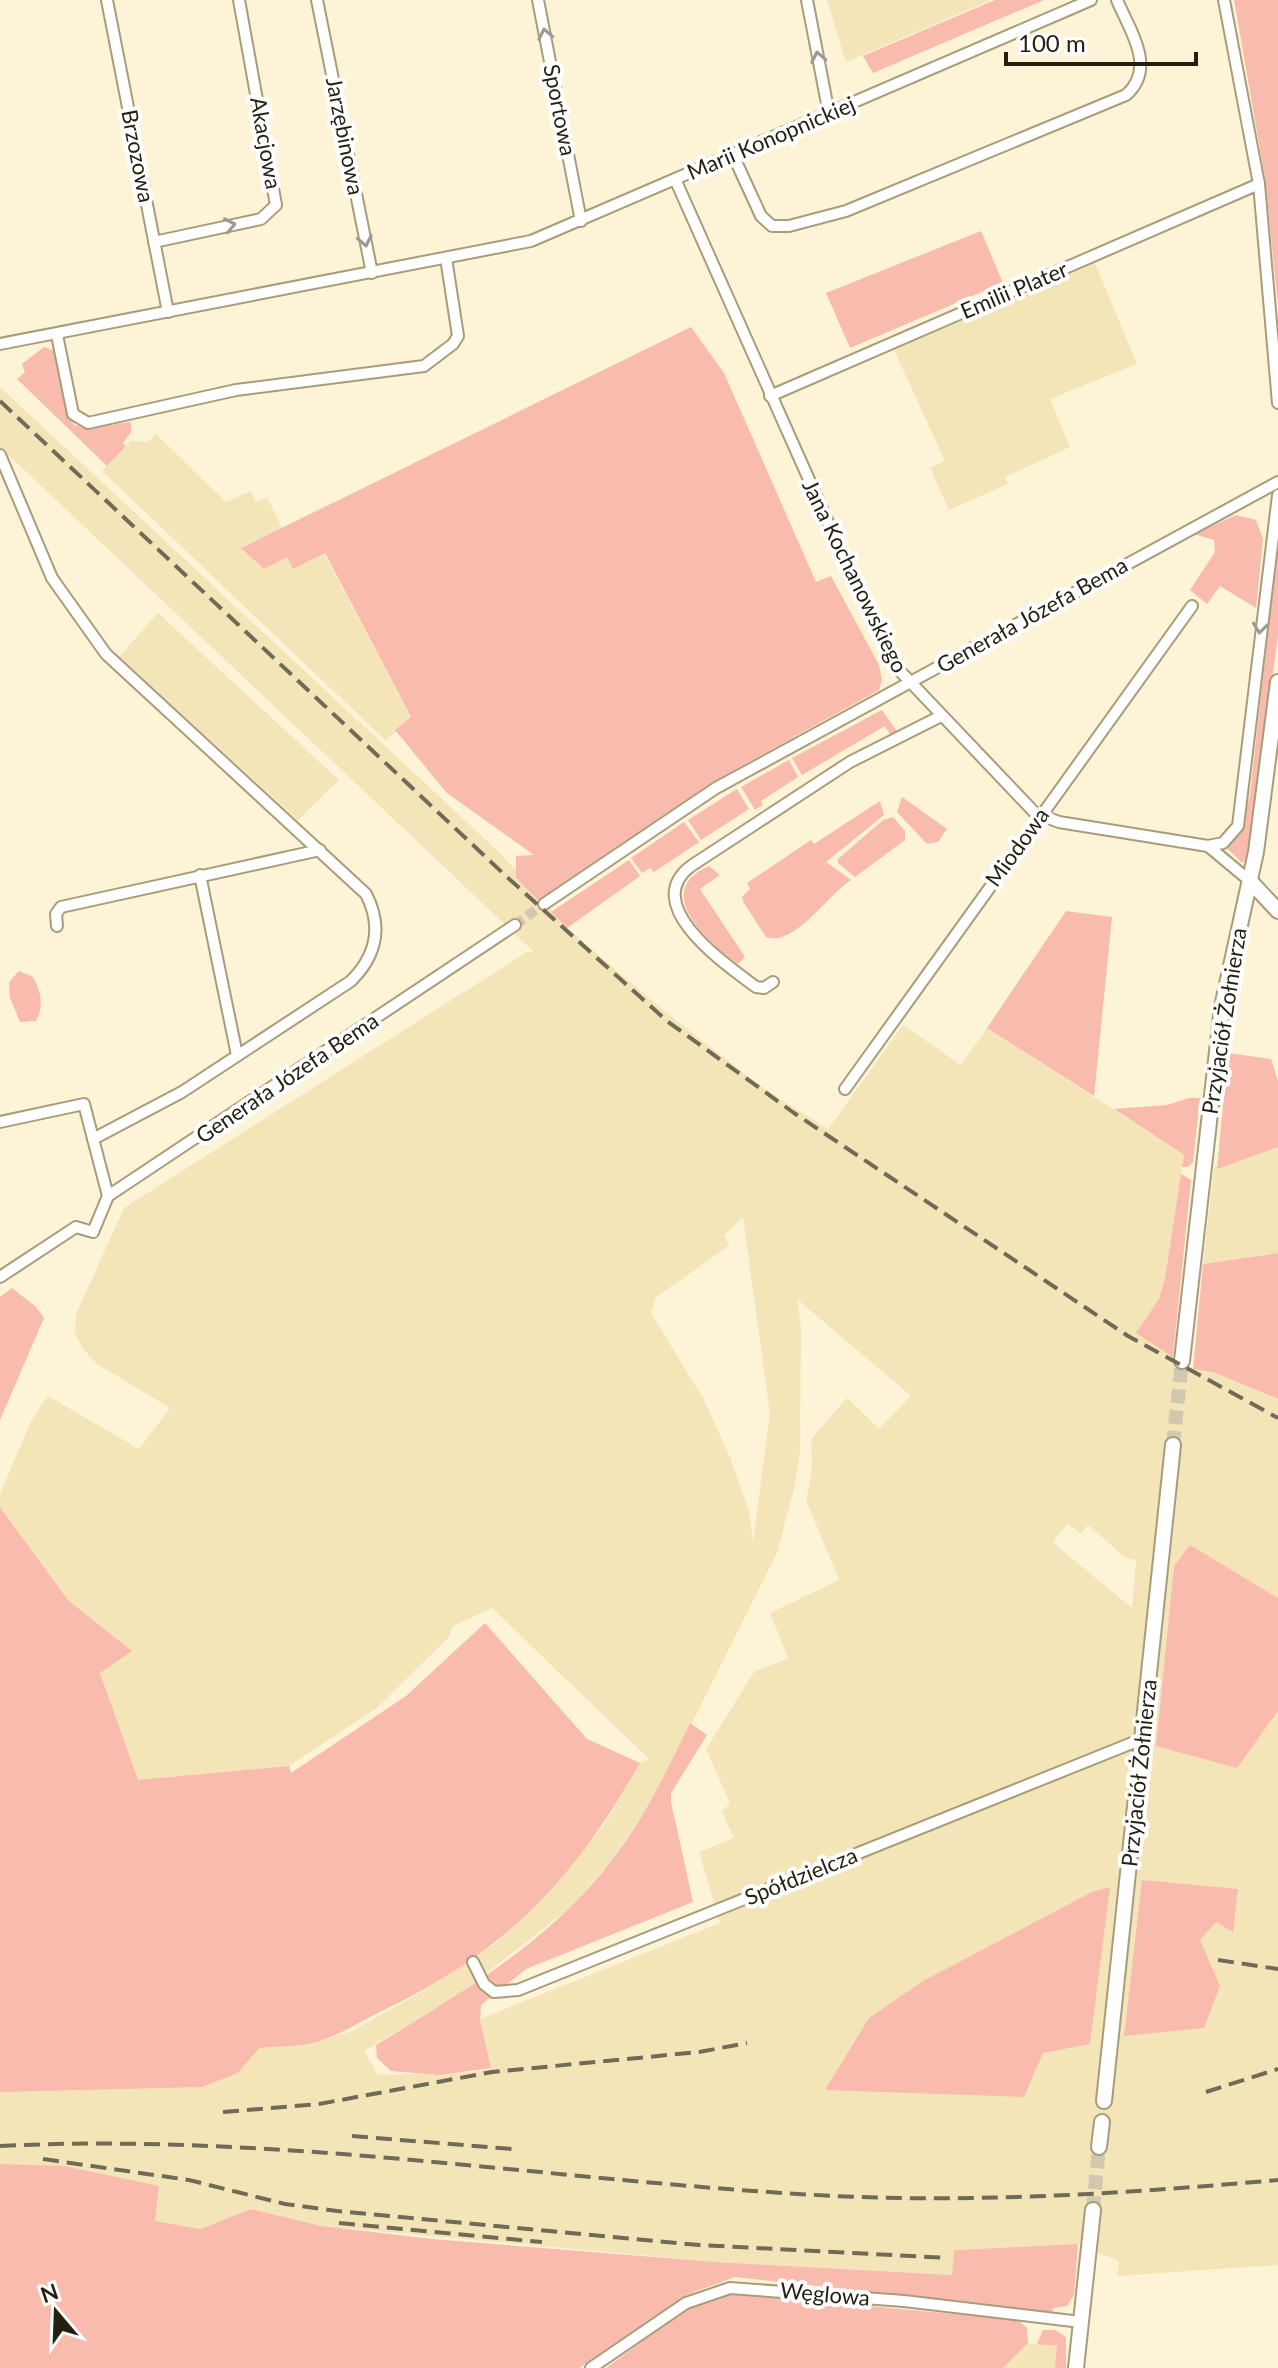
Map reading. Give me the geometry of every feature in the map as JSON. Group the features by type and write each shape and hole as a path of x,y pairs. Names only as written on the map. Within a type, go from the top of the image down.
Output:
{"main road":[{"name":"Przyjaciół Żołnierza","path":"1182,1361 1222,1007 1262,818 1278,682"},
{"path":"1250,881 1278,911"},
{"name":"Przyjaciół Żołnierza","path":"1104,2101 1173,1445"},
{"path":"1099,2147 1102,2122"},
{"path":"1076,2368 1093,2210"}],"street":[{"name":"Brzozowa","path":"107,0 168,312"},
{"name":"Akacjowa","path":"154,242 261,219 271,213 276,205 239,0"},
{"name":"Jarzębinowa","path":"317,0 372,273"},
{"name":"Sportowa","path":"538,0 581,221"},
{"path":"807,0 829,114"},
{"name":"Marii Konopnickiej","path":"1,343 57,335 531,241 1091,0"},
{"path":"733,155 761,216 772,226 789,226 853,208 1126,95 1140,78 1142,63 1117,0"},
{"path":"1224,0 1259,184 1278,403"},
{"name":"Jana Kochanowskiego","path":"675,179 860,594 908,683 1023,804 1040,815 1059,822 1208,846"},
{"name":"Emilii Plater","path":"770,396 1259,184"},
{"path":"57,335 73,414 88,423 236,390 395,373 424,366 458,336 446,258"},
{"name":"Generała Józefa Bema","path":"0,455 52,578 106,654 320,850 366,894 374,909 375,945 365,967 351,981 182,1092 93,1139"},
{"name":"Generała Józefa Bema","path":"544,904 716,788 1278,482"},
{"path":"1208,846 1230,839 1238,826 1278,495"},
{"name":"Miodowa","path":"845,1089 1192,606"},
{"path":"773,982 764,988 756,987 708,950 677,910 673,897 677,879 691,866 850,762 939,717"},
{"path":"1208,846 1250,881"},
{"path":"57,926 56,914 61,907 320,850"},
{"path":"200,875 237,1055"},
{"name":"Generała Józefa Bema","path":"108,1196 515,925"},
{"path":"0,1122 84,1104 108,1196 93,1232 76,1227 61,1233 0,1277"},
{"name":"Spółdzielcza","path":"473,1962 484,1984 494,1992 518,1990 1142,1739"},
{"name":"Węglowa","path":"591,2368 686,2303 730,2288 904,2301 1081,2322"}],"shaded area":[{"path":"827,0 991,0 846,62"},
{"path":"995,0 1044,0 873,73 863,56"},
{"path":"1234,0 1278,0 1278,306 1265,178"},
{"path":"981,231 1003,283 850,348 826,293"},
{"path":"1095,263 1137,364 1050,399 1070,447 1005,477 1008,484 949,510 930,468 945,461 894,350"},
{"path":"691,327 724,373 816,582 831,576 879,665 882,680 879,690 714,781 538,900 516,878 516,856 534,855 447,793 395,730 411,717 325,553 293,569 287,557 264,569 241,548"},
{"path":"44,347 54,351 67,414 74,425 88,428 131,422 131,432 123,443 126,446 107,466 17,379 25,372 22,364"},
{"path":"0,387 502,855 567,928 664,1011 766,1090 828,1129 903,1025 961,1065 987,1028 1184,1155 1165,1278 1159,1299 1137,1333 1193,1369 1213,1372 1278,1399 1278,2265 1117,2276 1119,2261 1078,2244 954,2250 953,2275 716,2262 322,2226 251,2209 200,2229 155,2221 159,2187 0,2169 0,2092 238,2073 259,2048 311,2044 352,2031 425,1990 496,1943 604,1826 640,1763 649,1759 492,1608 453,1626 448,1638 377,1708 289,1766 137,1781 100,1672 131,1650 68,1600 0,1507 0,1494 31,1421 48,1396 139,1449 170,1408 97,1364 83,1349 75,1333 76,1314 124,1208 527,952 534,952 0,447","holes":["743,1217 770,1414 753,1542 749,1512 730,1457 704,1400 651,1313 656,1297 729,1246 724,1235","797,1299 911,1396 879,1429 847,1398 811,1439 812,1472 806,1500 839,1580 770,1613 788,1658 754,1672 706,1749 730,1803 722,1812 734,1838 699,1852 720,1923 480,2019 490,2068 473,2072 378,2075 364,2051 460,1994 571,1907 611,1861 659,1789 777,1553 795,1485 800,1450 801,1327","1068,1524 1081,1534 1088,1525 1126,1558 1136,1560 1132,1608 1052,1542"]},
{"path":"156,434 226,502 251,491 256,502 267,497 282,528 242,547 257,560 287,557 294,568 324,553 411,718 386,741 102,471 131,441 148,442"},
{"path":"1236,515 1256,520 1263,539 1256,608 1220,586 1207,604 1190,590 1215,552 1214,540 1194,534"},
{"path":"1278,542 1278,635 1248,858 1242,863 1226,847 1241,833 1250,794"},
{"path":"158,613 339,780 298,820 119,657"},
{"path":"882,710 898,733 890,734 885,726 802,775 792,758"},
{"path":"789,760 798,777 761,801 763,805 755,810 741,787"},
{"path":"737,789 749,809 701,840 688,820"},
{"path":"902,797 947,829 938,842 927,844 897,812"},
{"path":"880,801 884,815 826,862 851,880 800,927 777,938 766,937 744,903 742,897 750,889 747,883 811,840 814,844"},
{"path":"893,817 905,831 905,840 855,877 838,863 838,859 883,820"},
{"path":"684,822 699,842 654,872 650,868 642,873 631,858"},
{"path":"629,860 640,876 567,928 551,912"},
{"path":"709,866 720,875 700,889 745,957 738,964 700,930 685,902 685,889 692,876"},
{"path":"1066,911 1112,917 1094,1096 987,1028"},
{"path":"19,971 33,977 38,988 41,1004 36,1021 20,1022 10,998 9,982"},
{"path":"1228,1053 1271,1059 1278,1081 1278,1147 1217,1169"},
{"path":"1200,1098 1193,1162 1188,1167 1182,1167 1184,1155 1114,1109 1167,1105"},
{"path":"1278,1147 1278,1253 1203,1264 1214,1167"},
{"path":"1181,1174 1191,1180 1173,1357 1136,1333 1159,1299 1165,1278"},
{"path":"1278,1253 1278,1399 1213,1372 1193,1369 1203,1264"},
{"path":"12,1288 36,1307 44,1318 0,1420 0,1297"},
{"path":"0,1507 68,1600 132,1651 100,1673 138,1780 289,1766 291,1773 406,1696 485,1623 587,1739 640,1763 589,1842 563,1877 534,1908 502,1936 429,1987 327,2038 296,2046 259,2048 238,2073 202,2087 0,2092"},
{"path":"1190,1545 1278,1598 1278,1711 1237,1768 1156,1746 1174,1566"},
{"path":"690,1723 707,1735 671,1793 671,1802 693,1902 526,1969 481,2005 480,2020 491,2068 438,2075 391,2071 377,2058 376,2045 502,1964 561,1916 587,1890 644,1812"},
{"path":"1142,1880 1238,1889 1233,1932 1216,1922 1200,1940 1220,1986 1204,2028 1124,2036"},
{"path":"1110,1887 1090,2044 1043,2053 1024,2097 825,2090 869,2018 923,1981 1092,1892"},
{"path":"0,2164 64,2166 159,2186 155,2221 200,2229 251,2209 322,2226 432,2239 716,2262 952,2275 954,2250 1078,2244 1074,2295 1067,2306 1053,2308 1052,2312 735,2277 686,2295 579,2368 0,2368"},
{"path":"730,2293 1018,2320 1027,2328 1028,2343 1003,2368 606,2368 690,2306"},
{"path":"1043,2330 1055,2330 1066,2337 1066,2368 1055,2368 1057,2346 1037,2344"},
{"path":"1028,2343 1057,2346 1055,2368 1003,2368"}],"tunnel":[{"path":"515,925 544,904"},
{"path":"1173,1445 1182,1361"},
{"path":"1093,2210 1099,2147"}],"railway":[{"path":"0,401 507,877 667,1021 794,1113 1128,1336 1278,1418"},
{"path":"1218,1960 1278,1969"},
{"path":"223,2112 319,2104 492,2072 699,2052 747,2043"},
{"path":"1206,2092 1278,2069"},
{"path":"352,2136 512,2149"},
{"path":"0,2146 105,2144 314,2152 731,2189 890,2198 1056,2196 1278,2180"},
{"path":"43,2159 189,2180 285,2204 337,2211 699,2245 948,2258"},
{"path":"339,2223 542,2242"}]}
